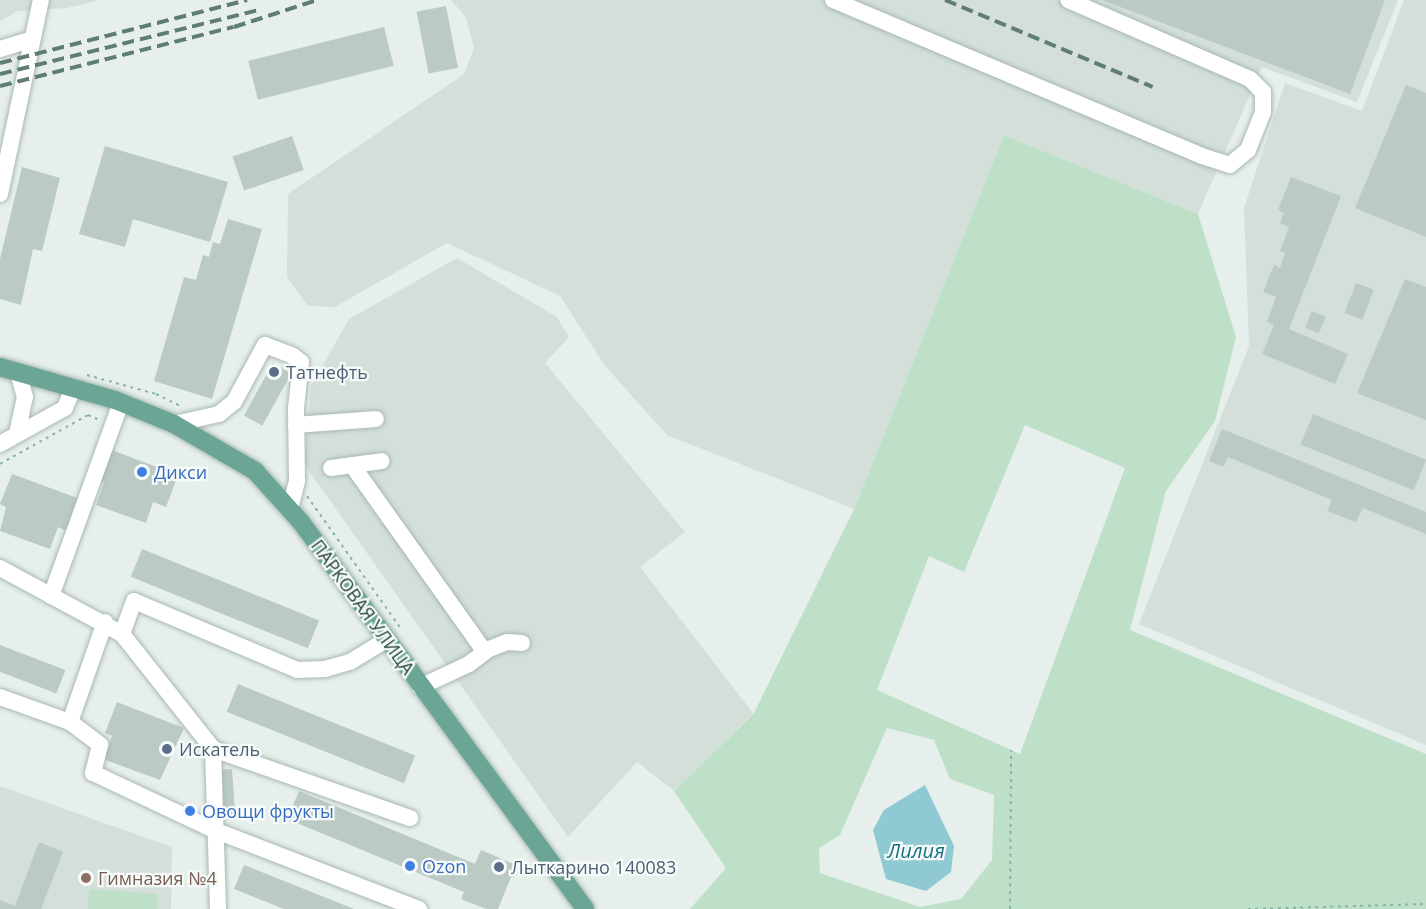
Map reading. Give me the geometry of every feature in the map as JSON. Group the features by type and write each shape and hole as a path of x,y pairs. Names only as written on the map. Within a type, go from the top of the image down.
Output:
{"main road":[{"name":"ПАРКОВАЯ УЛИЦА","path":"0,367 121,403 174,424 255,471 290,509 585,909"}],"street":[{"path":"0,194 41,0"},
{"path":"833,0 1202,156 1230,165 1248,150 1263,112 1263,92 1250,79 1068,0"},
{"path":"0,49 32,39"},
{"path":"174,424 206,418 234,402 265,345 274,345 301,362 296,425 297,482 290,509"},
{"path":"17,434 25,397 18,372"},
{"path":"0,444 65,408 73,388"},
{"path":"51,596 121,403"},
{"path":"296,425 376,419"},
{"path":"331,468 382,461"},
{"path":"352,465 484,652"},
{"path":"0,568 105,622 122,634 213,749 410,818"},
{"path":"122,634 134,601 297,670 325,669 350,662 386,640"},
{"path":"70,722 105,622"},
{"path":"420,687 469,664 484,652 507,642 522,643"},
{"path":"0,697 70,722 100,745 93,773 214,830 419,909"},
{"path":"213,749 218,909"}],"path":[{"path":"121,383 156,394 206,418"},
{"path":"0,464 88,415 106,425"},
{"path":"1010,909 1011,750"},
{"path":"1248,909 1426,903"}],"shaded area":[{"path":"0,0 100,0 67,8 18,11 0,21"},
{"path":"451,0 1398,0 1357,102 1262,67 1198,214 1004,135 854,509 667,435 605,366 560,296 447,243 335,307 308,306 287,277 288,194 464,74 474,48 466,17"},
{"path":"1404,0 1426,0 1426,745 1139,624 1249,346 1244,208 1285,83 1362,111"},
{"path":"457,258 557,317 569,337 545,363 685,532 640,567 753,713 674,791 637,762 568,837 304,464 311,386 349,319"},
{"name":"Гимназия №4","path":"0,786 172,847 171,909 0,909"}],"green space":[{"path":"1004,135 1198,214 1236,337 1215,421 1166,491 1130,630 1426,754 1426,909 690,909 726,868 674,791 754,713 854,509","holes":["1025,425 1125,468 1020,754 877,690 929,556 964,572","887,728 934,740 950,779 994,795 992,860 961,899 920,907 820,873 819,848 840,835"]},
{"path":"89,889 158,894 157,909 88,909"}],"water":[{"name":"Лилия","path":"925,785 954,846 951,872 926,891 886,879 873,830 884,810"}],"building":[{"path":"1102,0 1385,0 1350,94"},
{"path":"446,6 458,68 429,74 417,12"},
{"path":"384,27 394,66 258,100 248,61"},
{"path":"1406,85 1426,93 1426,237 1355,208"},
{"path":"292,136 304,170 244,191 232,157"},
{"path":"105,146 228,182 210,242 133,219 125,247 79,234"},
{"path":"22,167 60,178 42,251 33,249 21,305 0,299 0,259"},
{"path":"1291,177 1341,196 1289,329 1348,354 1335,384 1262,354 1274,325 1267,322 1276,297 1263,292 1274,265 1280,268 1285,253 1280,251 1289,227 1280,223 1284,213 1278,210"},
{"path":"228,219 262,229 212,399 154,381 184,277 196,280 203,255 209,257 213,242 220,244"},
{"path":"1405,279 1426,287 1426,420 1357,393"},
{"path":"1356,283 1374,290 1362,320 1345,313"},
{"path":"1312,311 1326,317 1319,333 1305,328"},
{"path":"273,363 291,373 262,426 244,415"},
{"path":"1313,414 1426,460 1414,490 1301,445"},
{"path":"1222,429 1426,512 1426,534 1363,508 1356,522 1327,511 1332,500 1228,457 1223,467 1209,461"},
{"path":"109,449 178,475 166,507 153,502 146,523 96,505 104,482 98,480"},
{"path":"12,474 80,499 69,532 58,527 50,549 0,531 6,507 0,504"},
{"path":"142,549 319,621 308,648 131,577"},
{"path":"0,645 65,670 56,693 0,672"},
{"path":"238,684 415,756 404,783 227,712"},
{"path":"117,702 184,728 160,780 103,759 112,736 105,733"},
{"path":"232,769 235,815 223,816 220,770"},
{"path":"299,791 475,864 481,850 516,865 498,909 486,909 461,899 464,892 287,819"},
{"path":"39,842 63,852 41,909 0,909 0,900 15,906"},
{"path":"244,865 354,909 284,909 234,889"}],"railway":[{"path":"0,63 247,0"},
{"path":"0,86 234,27 317,0"},
{"path":"945,0 1153,87"},
{"path":"0,74 259,10"}],"place":[{"name":"Татнефть","path":"274,372"},
{"name":"Дикси","path":"142,472"},
{"name":"Искатель","path":"167,749"},
{"name":"Овощи фрукты","path":"190,811"},
{"name":"Ozon","path":"410,866"},
{"name":"Лыткарино 140083","path":"499,867"},
{"name":"Гимназия №4","path":"86,878"}]}
